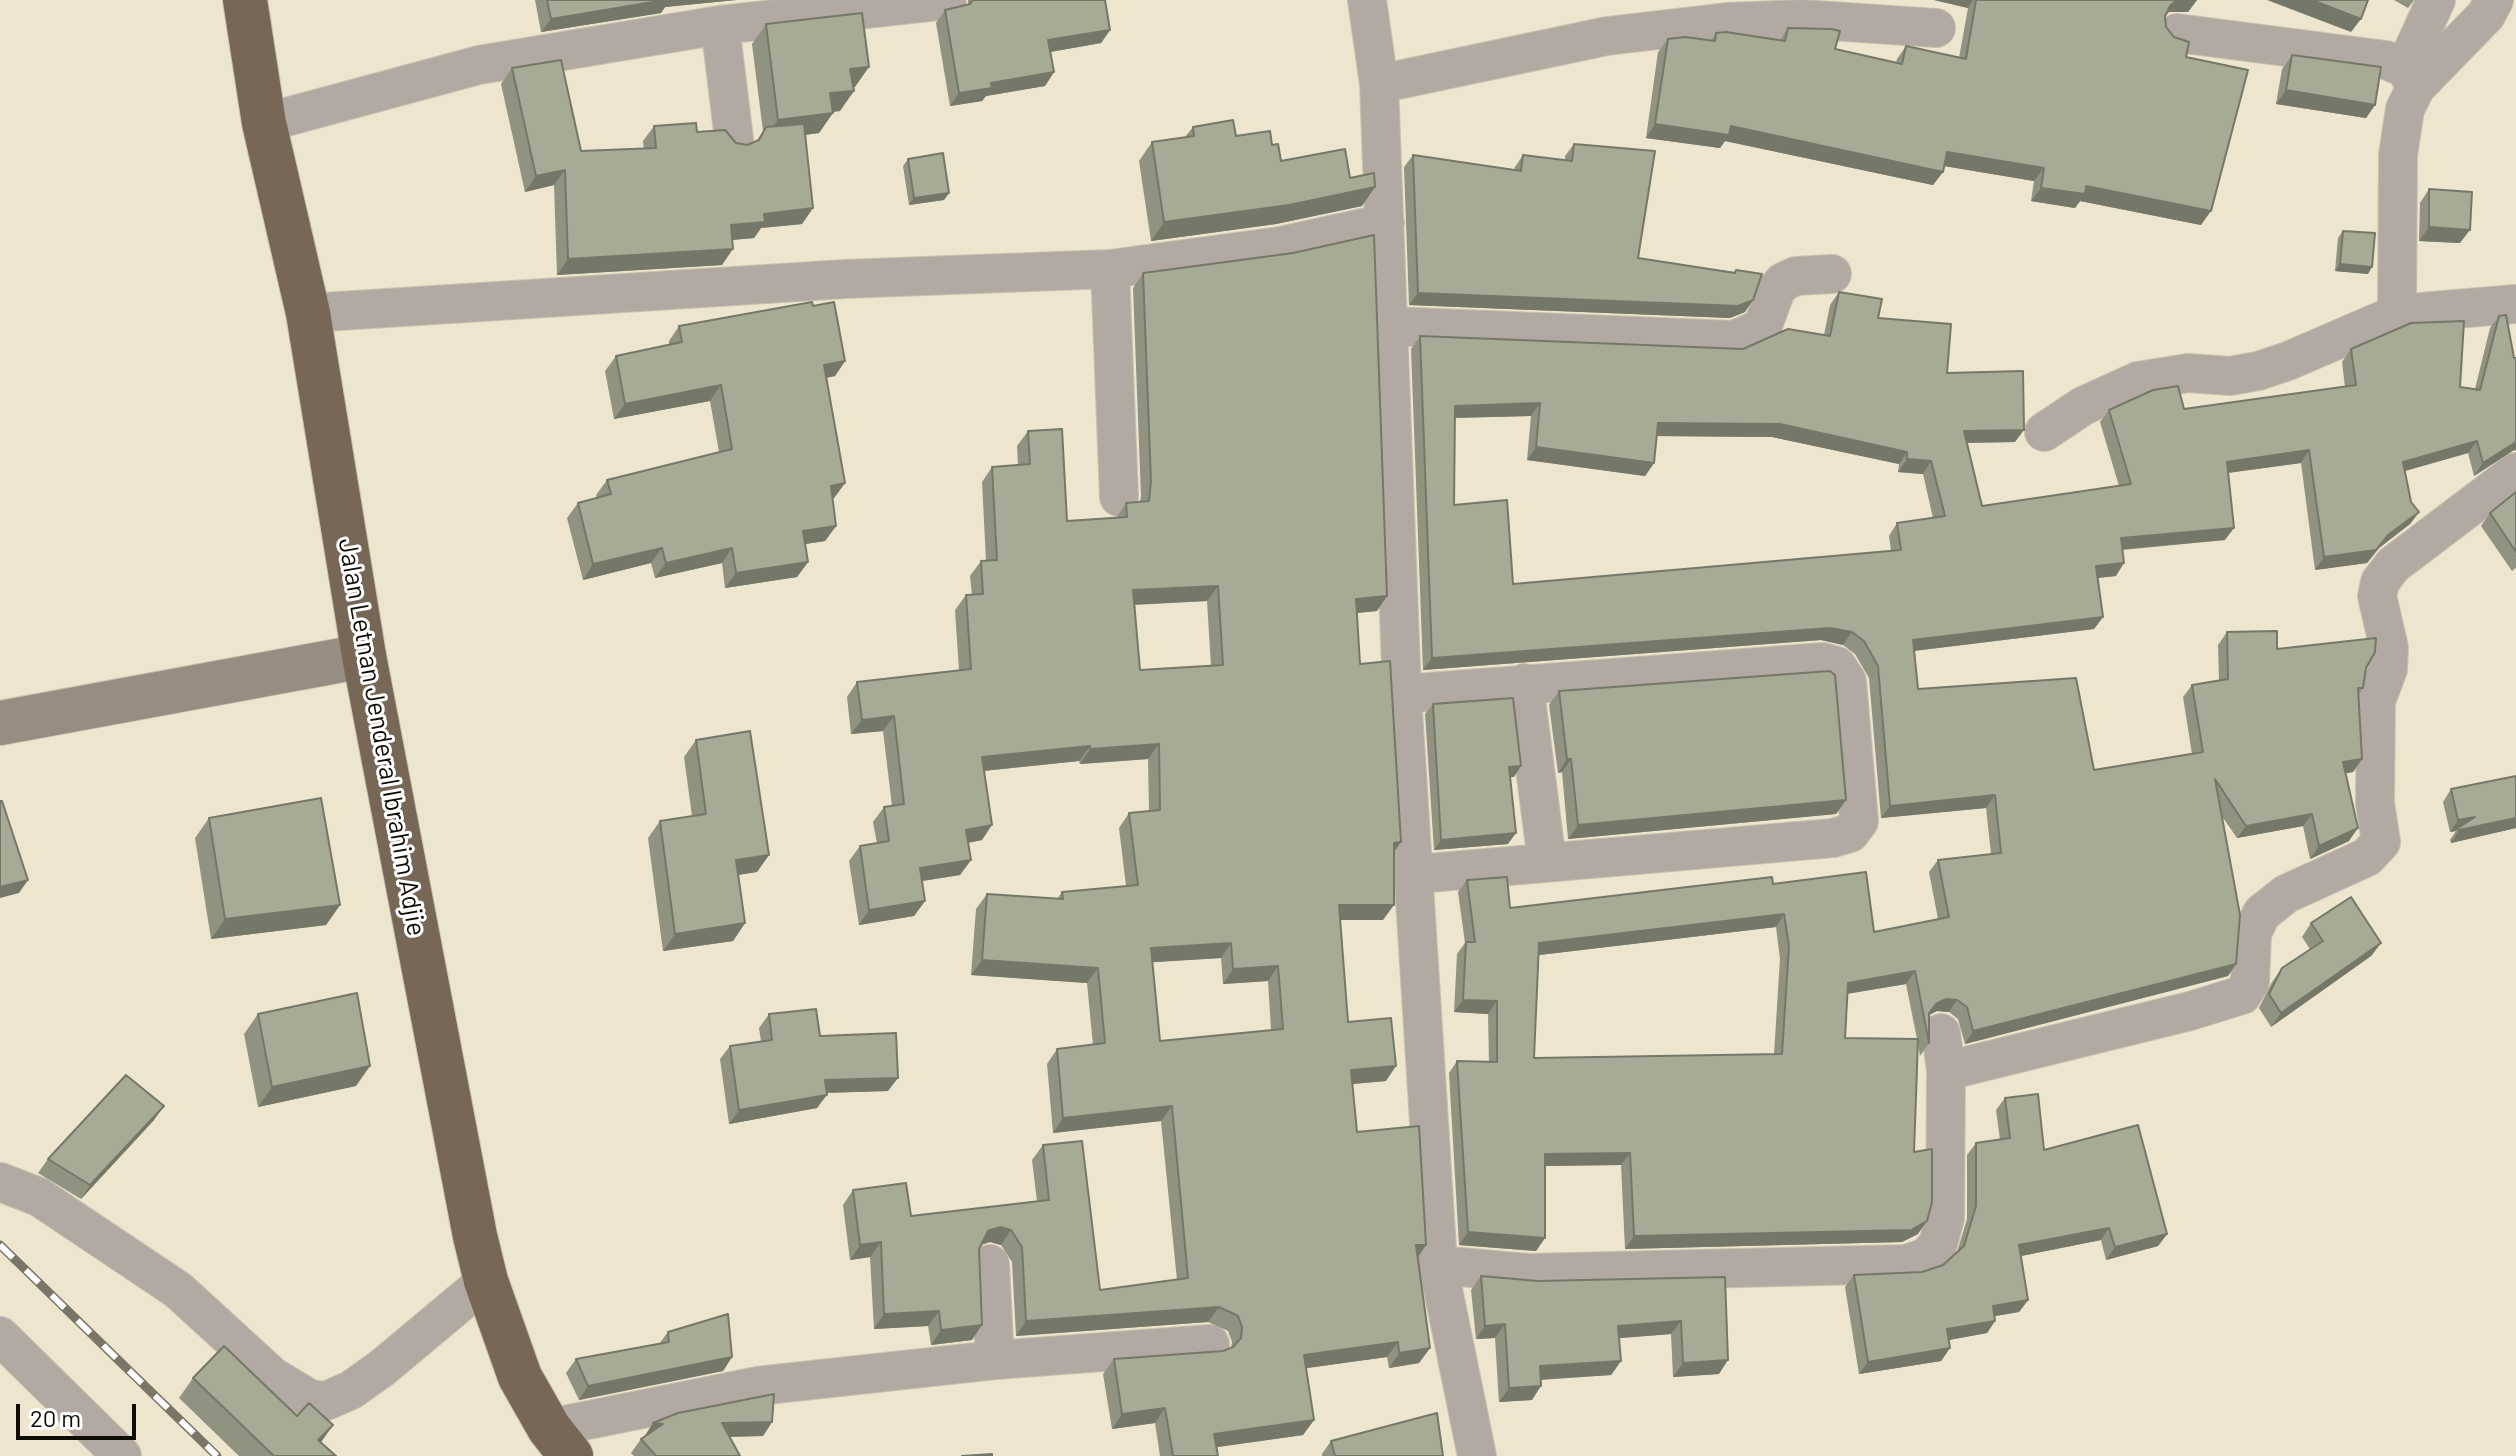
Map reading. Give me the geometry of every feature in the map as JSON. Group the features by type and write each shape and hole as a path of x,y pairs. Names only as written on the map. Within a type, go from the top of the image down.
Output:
{"highway":[{"name":"Jalan Letnan Jenderal Ibrahim Adjie","path":"245,0 264,123 308,313 364,656 486,1281 520,1377 560,1442"}],"street":[{"path":"264,123 479,65 720,25 947,0"},
{"path":"1367,0 1379,84 1402,694 1417,874 1438,1265 1477,1456"},
{"path":"2397,314 2398,155 2411,77 2436,0"},
{"path":"2411,77 2486,15 2494,0"},
{"path":"1379,84 1607,36 1727,22 1802,19 1936,28"},
{"path":"720,25 734,139"},
{"path":"2177,33 2386,60 2411,77"},
{"path":"308,313 845,279 1110,269 1280,246 1385,223"},
{"path":"1110,269 1119,497"},
{"path":"1390,326 1734,340 1762,328 1776,290 1783,282 1796,276 1832,274"},
{"path":"2044,432 2083,406 2138,381 2188,373 2230,376 2258,371 2397,314 2516,304"},
{"path":"1946,1071 2175,1015 2242,995 2254,968 2252,933 2262,913 2286,894 2367,857 2381,842 2375,803 2376,701 2388,669 2389,648 2377,596 2380,582 2393,565 2516,472"},
{"path":"0,723 364,656"},
{"path":"1402,694 1823,662 1837,666 1847,681 1859,821 1850,833 1833,838 1417,874"},
{"path":"1524,683 1547,862"},
{"path":"1438,1265 1528,1273 1906,1264 1927,1257 1938,1244 1945,1218 1946,1071 1941,1033"},
{"path":"0,1182 39,1197 178,1290 272,1376 310,1399 326,1401 351,1390 486,1281"},
{"path":"990,1264 995,1360"},
{"path":"0,1336 122,1456"},
{"path":"560,1442 757,1386 995,1360 1210,1344"}],"building":[{"path":"547,0 665,0 551,19"},
{"path":"973,0 1105,0 1110,30 1048,40 1054,72 991,83 992,88 959,93 945,10 970,4"},
{"path":"1976,0 2177,0 2165,16 2166,27 2174,37 2189,42 2186,57 2248,70 2211,211 2086,186 2085,194 2041,188 2044,168 1947,152 1943,172 1731,126 1729,135 1655,124 1668,39 1685,37 1715,41 1716,33 1726,32 1785,41 1788,28 1831,29 1840,31 1835,49 1902,64 1906,46 1966,59"},
{"path":"2312,0 2368,0 2361,19"},
{"path":"862,13 869,67 850,69 854,91 830,93 833,113 778,120 766,24"},
{"path":"2292,55 2381,67 2375,105 2286,90"},
{"path":"561,60 581,151 656,148 654,126 696,123 697,132 725,130 736,143 747,145 759,140 766,127 804,124 813,208 764,214 765,222 731,225 733,249 568,259 565,170 536,176 512,68"},
{"path":"1233,120 1236,136 1270,131 1272,145 1278,144 1281,161 1345,149 1350,178 1374,173 1375,187 1289,205 1164,222 1152,142 1194,136 1193,127"},
{"path":"1574,144 1655,151 1638,258 1735,273 1736,270 1762,274 1753,300 1738,306 1418,293 1413,155 1521,171 1523,155 1572,161"},
{"path":"943,153 949,193 914,198 908,159"},
{"path":"2429,189 2472,192 2470,230 2429,227"},
{"path":"2343,231 2375,233 2372,267 2340,264"},
{"path":"1374,235 1387,596 1356,599 1360,664 1390,661 1401,842 1394,843 1394,905 1339,905 1348,1022 1391,1018 1396,1066 1351,1070 1357,1132 1419,1126 1426,1245 1416,1245 1430,1348 1399,1353 1398,1342 1304,1355 1314,1420 1214,1434 1218,1456 1173,1456 1165,1408 1122,1414 1114,1359 1223,1351 1233,1347 1241,1338 1242,1327 1238,1316 1219,1307 1026,1321 1022,1247 1011,1230 1000,1227 988,1231 979,1249 982,1325 941,1330 939,1311 884,1314 881,1242 860,1245 853,1190 906,1183 911,1216 1049,1200 1043,1145 1082,1141 1100,1290 1188,1278 1172,1106 1063,1118 1057,1049 1105,1043 1098,968 982,960 987,894 1063,899 1062,892 1138,885 1129,813 1160,810 1159,744 1090,749 1090,746 982,757 992,825 966,830 971,860 920,868 925,901 869,910 860,846 889,841 884,807 904,804 894,716 862,720 857,682 971,669 966,595 983,594 981,561 997,560 992,467 1030,464 1028,431 1062,429 1067,521 1127,517 1126,503 1149,501 1151,481 1143,273 1293,253","holes":["1218,586 1223,665 1140,670 1133,590","1231,943 1233,969 1278,966 1283,1029 1160,1041 1151,948"]},
{"path":"1839,292 1882,299 1878,318 1951,324 1947,373 2023,371 2024,430 1964,431 1982,506 2131,484 2109,410 2153,390 2178,386 2184,409 2356,385 2351,349 2411,323 2464,321 2460,387 2480,390 2499,316 2506,315 2516,358 2516,442 2483,463 2477,441 2403,462 2411,502 2419,512 2388,535 2376,550 2324,557 2309,450 2227,462 2234,528 2121,538 2124,563 2096,566 2103,617 1913,640 1918,689 2076,678 2094,770 2203,752 2192,685 2228,679 2227,632 2277,631 2277,649 2376,638 2375,652 2366,668 2363,688 2358,688 2362,759 2343,762 2358,828 2319,846 2312,814 2246,826 2215,779 2240,915 2236,964 1973,1031 1967,1007 1957,1000 1946,999 1936,1004 1929,1013 1929,1043 1915,971 1848,983 1845,1038 1918,1039 1914,1152 1932,1149 1932,1202 1927,1221 1911,1230 1634,1236 1630,1153 1545,1154 1545,1238 1468,1232 1457,1061 1497,1062 1497,1001 1463,1000 1466,942 1475,942 1467,880 1507,877 1510,908 1772,877 1773,884 1866,872 1874,932 1949,917 1938,860 2001,853 1995,795 1890,806 1878,666 1864,641 1852,632 1830,628 1432,658 1420,336 1743,349 1788,329 1830,336","holes":["1540,403 1536,447 1654,463 1658,423 1780,424 1907,452 1907,459 1931,461 1945,516 1897,523 1901,550 1513,584 1507,500 1454,505 1455,406","1784,914 1789,946 1782,1054 1534,1058 1539,943"]},
{"path":"812,302 813,306 834,302 845,361 824,365 845,483 831,486 836,526 803,531 808,562 736,573 732,548 666,563 662,548 593,564 578,503 611,494 607,480 732,449 721,385 625,404 616,356 682,342 679,326"},
{"path":"2516,492 2516,552 2490,513"},
{"path":"1830,671 1835,675 1846,800 1578,825 1559,691"},
{"path":"1513,698 1521,766 1509,767 1516,833 1441,840 1433,704"},
{"path":"750,731 769,855 736,860 745,923 675,934 660,821 706,814 696,740"},
{"path":"2516,776 2516,818 2459,830 2475,817 2458,820 2451,789"},
{"path":"321,798 340,905 225,919 209,818"},
{"path":"0,801 28,880 0,887"},
{"path":"2351,897 2381,943 2281,1013 2269,994 2282,968 2323,941 2311,923"},
{"path":"357,993 370,1066 272,1087 258,1014"},
{"path":"816,1009 820,1036 896,1033 898,1078 825,1080 827,1095 739,1110 730,1046 772,1040 769,1014"},
{"path":"126,1075 164,1106 90,1185 48,1159"},
{"path":"2038,1094 2044,1150 2138,1125 2167,1234 2115,1247 2109,1228 2019,1245 2028,1300 1993,1306 1995,1321 1947,1329 1950,1348 1868,1362 1854,1275 1922,1272 1943,1265 1964,1246 1976,1206 1976,1143 2010,1138 2005,1098"},
{"path":"1481,1276 1538,1281 1725,1277 1728,1360 1683,1363 1681,1321 1618,1326 1621,1361 1540,1366 1541,1386 1509,1388 1505,1324 1485,1326"},
{"path":"728,1314 732,1357 588,1386 576,1359 669,1342 668,1332"},
{"path":"224,1346 297,1416 309,1403 333,1425 318,1440 336,1456 274,1456 193,1378"},
{"path":"774,1394 772,1422 722,1423 740,1456 656,1456 641,1439 663,1424 653,1423 678,1413"},
{"path":"1437,1413 1443,1456 1335,1456 1331,1441"}],"railway":[{"path":"0,1245 217,1456"}]}
